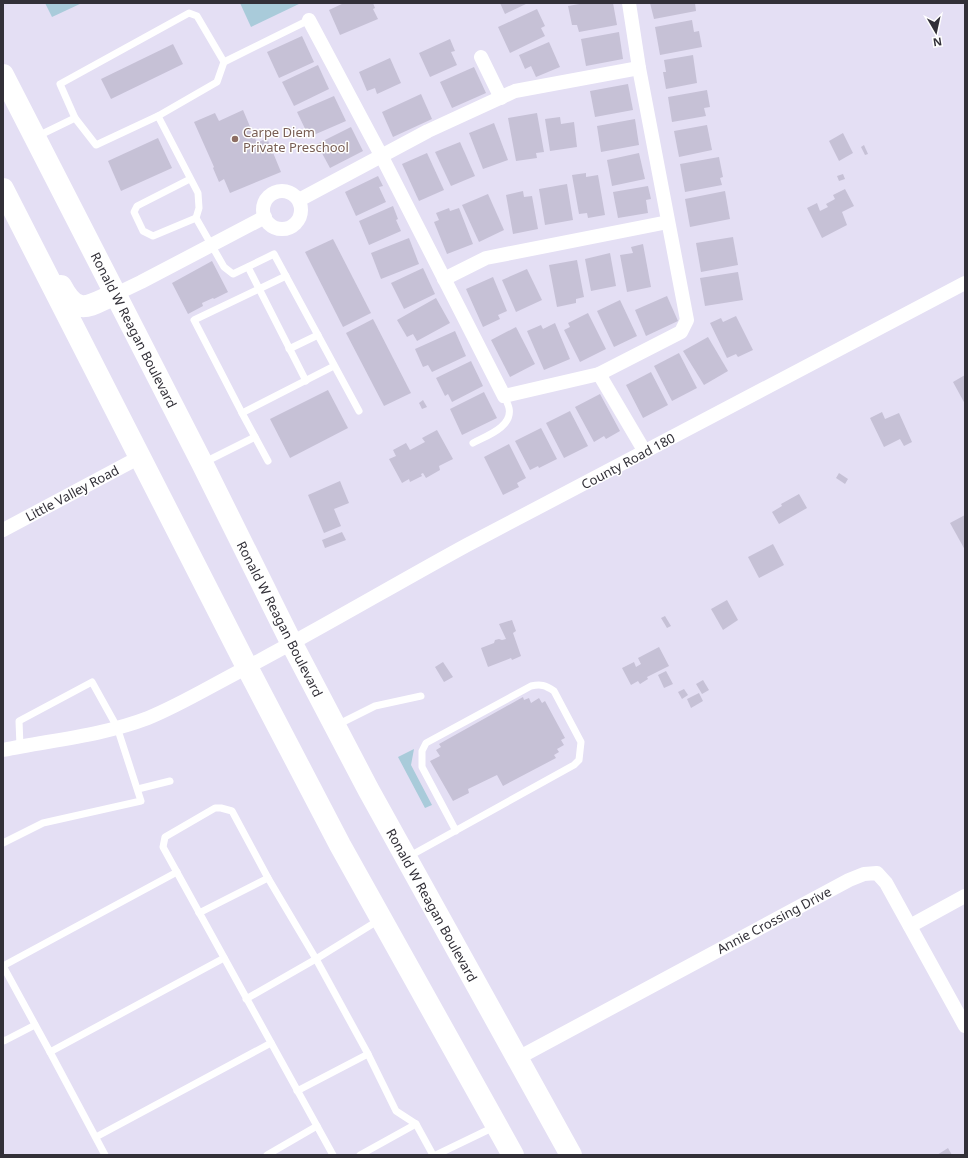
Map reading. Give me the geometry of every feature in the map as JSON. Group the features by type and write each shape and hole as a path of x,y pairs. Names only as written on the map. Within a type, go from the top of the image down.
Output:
{"main road":[{"name":"Ronald W Reagan Boulevard","path":"3,75 202,463 292,644 368,789 571,1155"},
{"path":"3,189 247,667 340,845 513,1155"},
{"path":"27,234 48,259 64,292 72,302 79,307 116,294"}],"street":[{"path":"310,20 504,396 599,374 681,332 687,320 639,68 629,3"},
{"path":"481,57 501,98"},
{"path":"299,200 428,132 515,91 639,68"},
{"path":"285,191 295,196 299,200 301,212 296,223 291,227 285,229 273,226 265,217 264,206 269,196 274,193 285,191"},
{"path":"116,294 265,217"},
{"path":"444,279 486,258 668,222"},
{"name":"County Road 180","path":"3,750 79,736 117,727 170,708 292,644 409,577 965,283"},
{"path":"599,374 645,452"},
{"name":"Little Valley Road","path":"3,530 140,457"},
{"name":"Annie Crossing Drive","path":"518,1058 835,888 864,874 877,873 886,883 965,1026"},
{"path":"910,926 965,896"}],"lane":[{"path":"224,62 196,16 189,13 60,84 75,118 96,145 158,116 217,82 224,62 310,20"},
{"path":"158,116 198,193 199,208 196,218 224,267 233,274 274,254 359,411"},
{"path":"36,137 75,118"},
{"path":"190,179 137,206 134,212 143,231 153,236 196,218"},
{"path":"248,267 306,381"},
{"path":"268,461 194,320 286,276"},
{"path":"289,349 318,336"},
{"path":"242,413 334,366"},
{"path":"472,443 499,428 508,418 509,409 504,396"},
{"path":"202,463 255,437"},
{"path":"3,842 43,823 142,801 117,727 92,682 19,721 20,746"},
{"path":"406,858 574,766 579,760 581,742 554,691 548,686 540,684 531,686 426,743 422,751 422,767 456,830"},
{"path":"335,726 375,706 421,696"},
{"path":"138,789 170,781"},
{"path":"333,1155 163,847 165,837 215,808 232,811 268,878 316,959 368,1054 396,1111 416,1124 434,1155 496,1126"},
{"path":"105,1155 3,966 177,872"},
{"path":"199,913 268,878"},
{"path":"246,999 316,959 381,918"},
{"path":"50,1052 224,958"},
{"path":"3,1040 4,1041 35,1025"},
{"path":"96,1138 271,1042"},
{"path":"297,1091 368,1054"},
{"path":"360,1155 416,1124"},
{"path":"267,1155 317,1126"}],"water":[{"path":"45,3 82,3 52,17"},
{"path":"240,3 301,3 251,27"},
{"path":"414,749 411,765 432,805 425,808 398,757"}],"building":[{"path":"344,3 373,3 375,8 373,9 378,19 340,35 329,10"},
{"path":"500,3 528,3 505,14"},
{"path":"585,3 613,3 617,25 579,32 577,25 572,25 568,6"},
{"path":"650,3 695,3 696,11 654,19"},
{"path":"537,9 545,26 541,28 545,36 510,53 498,27"},
{"path":"692,20 694,32 699,31 702,47 660,55 655,27"},
{"path":"619,32 623,59 586,66 581,39"},
{"path":"302,36 314,62 279,78 267,52"},
{"path":"450,39 455,51 451,52 457,65 430,77 419,53"},
{"path":"549,42 560,67 536,77 531,66 525,69 519,55"},
{"path":"173,44 183,64 111,99 101,79"},
{"path":"693,55 697,83 666,89 663,72 666,72 664,60"},
{"path":"390,58 401,83 377,94 375,88 367,91 359,72"},
{"path":"318,65 329,89 294,106 282,82"},
{"path":"474,67 486,93 452,108 440,82"},
{"path":"628,84 633,110 595,117 590,91"},
{"path":"707,90 710,107 704,108 706,116 672,122 668,97"},
{"path":"421,94 432,119 393,137 382,112"},
{"path":"334,96 346,121 309,137 297,112"},
{"path":"243,110 257,143 267,138 281,172 230,193 224,179 219,182 194,122 215,113 219,121"},
{"path":"537,113 544,152 536,153 537,158 516,161 508,118"},
{"path":"560,117 561,124 574,122 577,147 550,151 545,119"},
{"path":"635,119 639,145 601,152 597,126"},
{"path":"494,123 508,160 483,169 469,133"},
{"path":"707,125 712,150 679,157 674,131"},
{"path":"351,127 363,151 330,168 317,144"},
{"path":"843,133 853,153 839,161 829,141"},
{"path":"158,138 172,168 121,191 108,161"},
{"path":"460,142 475,176 451,186 435,152"},
{"path":"864,145 868,154 865,155 861,147"},
{"path":"427,153 444,190 419,201 402,164"},
{"path":"639,153 645,179 612,186 607,160"},
{"path":"719,157 723,177 720,178 722,185 685,192 680,164"},
{"path":"586,173 586,177 598,175 605,215 588,218 587,213 579,214 572,175"},
{"path":"843,174 845,179 839,181 837,176"},
{"path":"378,176 383,186 379,187 386,202 356,216 345,192"},
{"path":"567,184 573,220 545,225 539,189"},
{"path":"648,186 651,199 646,200 648,213 618,218 613,192"},
{"path":"845,189 854,206 842,212 847,225 822,238 807,208 817,203 820,211 828,207 826,204 835,199 833,195"},
{"path":"523,191 524,197 532,196 538,229 513,234 506,195"},
{"path":"725,191 730,219 690,227 685,199"},
{"path":"488,194 504,230 479,242 462,205"},
{"path":"393,206 398,219 396,220 401,231 369,245 359,221"},
{"path":"449,208 450,211 459,208 473,244 447,254 434,222 439,220 436,213"},
{"path":"733,237 738,265 701,272 696,243"},
{"path":"409,238 419,264 381,279 371,253"},
{"path":"333,239 371,313 343,327 305,252"},
{"path":"643,244 651,287 627,292 620,255 633,253 631,247"},
{"path":"610,253 616,286 591,291 585,259"},
{"path":"577,260 584,297 576,299 576,303 557,307 549,265"},
{"path":"212,261 228,292 202,303 203,306 188,314 172,283"},
{"path":"423,268 435,294 404,309 391,283"},
{"path":"527,269 542,300 516,312 502,280"},
{"path":"738,272 743,300 705,306 700,278"},
{"path":"493,277 507,311 498,315 500,319 483,327 466,289"},
{"path":"667,296 678,321 646,336 635,310"},
{"path":"436,298 450,323 417,341 413,334 407,337 397,320"},
{"path":"620,300 637,336 614,347 597,311"},
{"path":"588,313 606,349 580,362 564,330 570,327 568,323"},
{"path":"736,316 753,350 738,357 736,354 727,358 710,323 721,318 723,322"},
{"path":"373,319 411,393 384,406 346,333"},
{"path":"555,323 570,359 544,370 527,331 541,325 543,329"},
{"path":"516,327 535,364 510,377 491,340"},
{"path":"455,331 466,356 432,372 428,365 423,367 415,349"},
{"path":"708,337 728,371 704,385 683,351"},
{"path":"679,353 697,388 672,401 654,366"},
{"path":"471,361 483,386 452,402 448,394 445,396 436,378"},
{"path":"651,372 668,405 643,418 626,385"},
{"path":"965,375 965,404 953,382"},
{"path":"328,390 348,428 290,458 270,419"},
{"path":"484,392 497,418 462,435 450,409"},
{"path":"600,394 620,431 606,439 604,436 594,442 575,407"},
{"path":"423,400 427,407 422,409 419,403"},
{"path":"570,411 588,446 564,458 546,423"},
{"path":"882,412 885,419 899,413 912,442 904,446 900,439 884,447 870,418"},
{"path":"541,428 557,459 539,468 538,466 530,470 515,441"},
{"path":"437,430 453,459 439,466 440,470 426,478 423,473 421,474 422,476 410,482 409,479 402,483 389,459 396,456 393,450 406,443 410,450 425,442 422,438"},
{"path":"509,444 526,478 517,483 519,487 503,495 484,457"},
{"path":"839,473 848,479 845,484 836,478"},
{"path":"340,481 349,503 334,509 341,526 324,533 308,495"},
{"path":"799,494 807,508 779,524 772,512 782,506 781,504"},
{"path":"965,515 965,550 950,523"},
{"path":"342,532 346,540 325,548 322,540"},
{"path":"773,544 784,565 759,578 748,557"},
{"path":"727,600 738,620 723,630 711,609"},
{"path":"665,616 671,626 667,628 661,618"},
{"path":"512,620 516,631 513,633 521,656 512,660 511,658 488,667 481,648 494,643 495,640 506,639 499,624"},
{"path":"659,647 669,666 647,677 648,679 640,684 638,681 631,685 622,668 634,662 636,667 641,664 638,658"},
{"path":"443,662 453,677 444,682 435,667"},
{"path":"666,671 673,684 664,688 658,675"},
{"path":"703,680 709,690 702,694 696,684"},
{"path":"684,689 688,695 682,699 678,692"},
{"path":"699,693 703,701 691,708 687,699"},
{"path":"523,697 524,700 529,698 531,703 539,698 542,703 545,701 565,738 561,740 564,745 557,749 559,752 554,755 556,758 503,786 497,775 468,789 469,793 453,801 430,761 440,756 436,750 441,747 439,744"},
{"path":"948,1148 952,1155 937,1155"}],"place":[{"name":"Carpe Diem Private Preschool","path":"235,139"}]}
